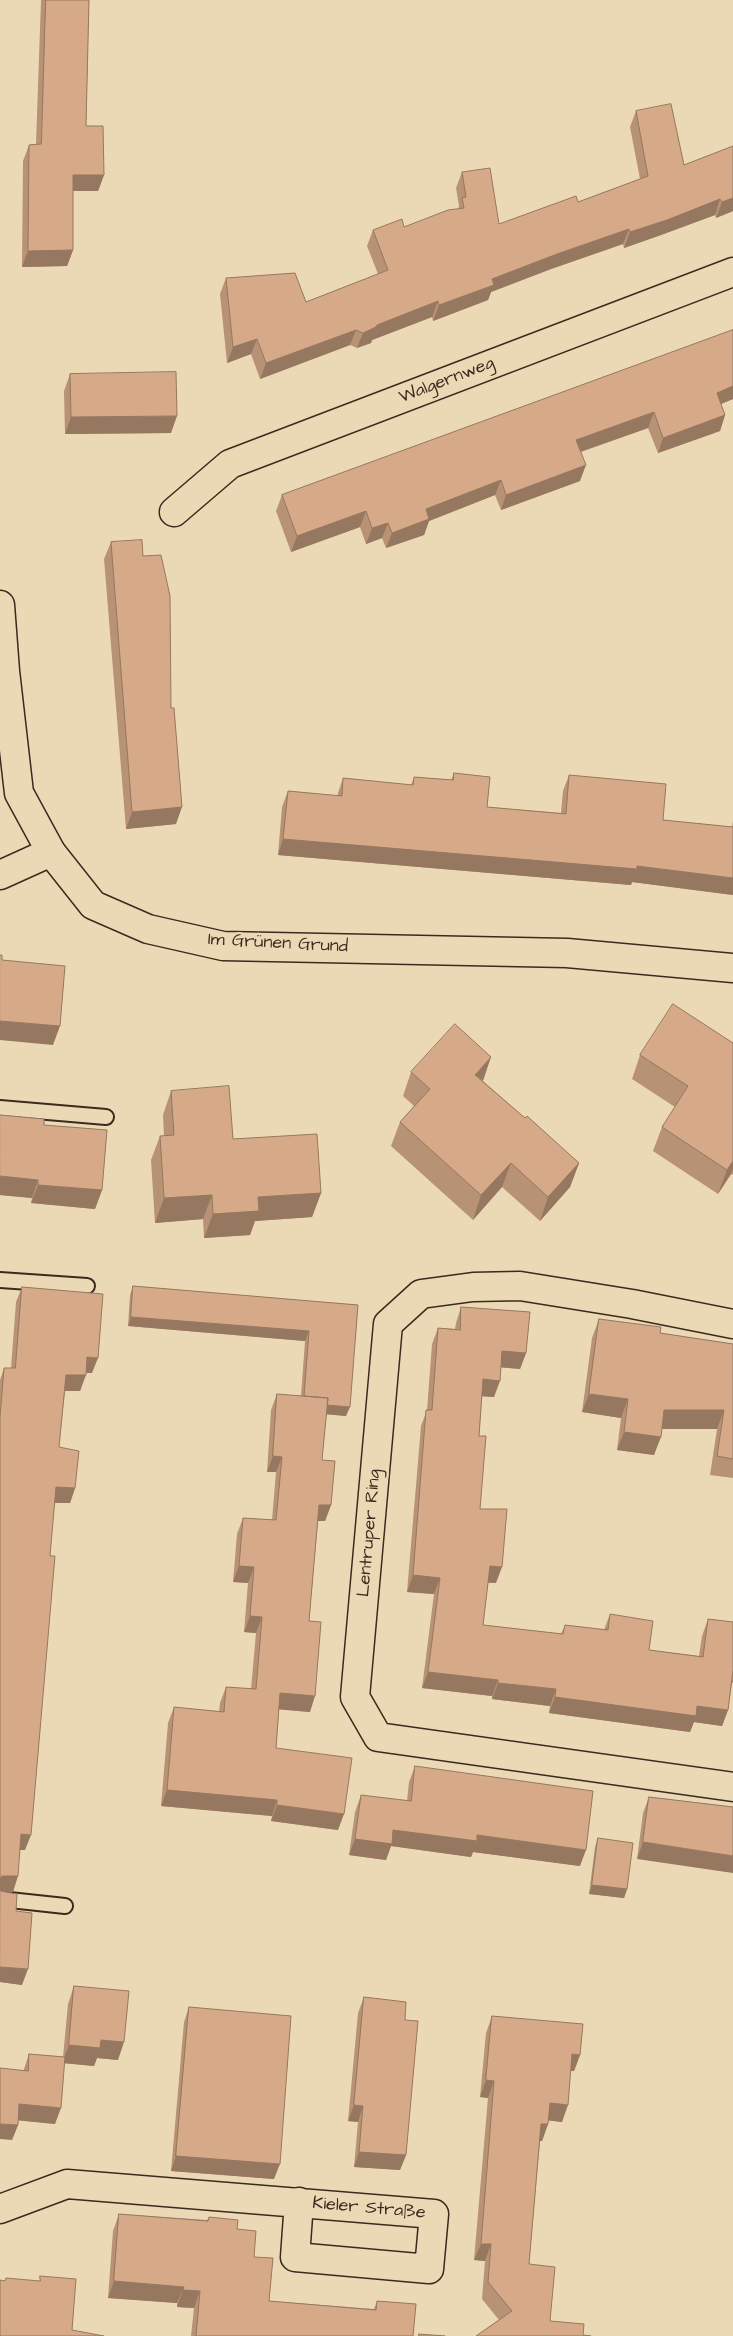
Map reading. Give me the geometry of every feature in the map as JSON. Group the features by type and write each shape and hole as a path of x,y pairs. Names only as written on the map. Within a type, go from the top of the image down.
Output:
{"street":[{"name":"Walgernweg","path":"174,512 230,464 733,272"},
{"name":"Im Grünen Grund","path":"0,605 5,672 19,792 50,852 93,905 148,929 223,946 567,953 733,968"},
{"path":"0,875 50,852"},
{"name":"Lentruper Ring","path":"733,1324 632,1304 520,1286 473,1287 421,1294 388,1324 355,1696 378,1737 733,1787"},
{"name":"Kieler Straße","path":"0,2209 66,2184 299,2202 434,2214 429,2269 295,2257 299,2202"}],"lane":[{"path":"0,1108 106,1116"},
{"path":"0,1280 87,1286"},
{"path":"0,1900 65,1906"}],"building":[{"path":"46,0 89,0 86,126 103,126 104,175 73,175 73,250 28,251 29,145 41,144"},
{"path":"671,104 684,165 733,146 733,198 722,202 720,199 667,220 630,232 629,229 557,254 492,279 494,285 439,305 438,301 377,325 363,333 356,330 266,363 257,339 233,347 226,278 295,273 306,302 388,270 373,230 402,219 404,227 448,210 464,208 462,198 466,197 462,172 490,168 499,224 576,196 578,202 648,176 636,111"},
{"path":"733,330 733,386 717,393 725,415 663,438 654,412 576,440 586,465 506,495 501,480 426,509 429,519 392,533 388,523 372,528 366,511 297,536 282,495"},
{"path":"176,372 177,416 71,417 70,374"},
{"path":"142,540 143,556 161,555 170,596 171,708 174,708 182,807 132,812 111,542"},
{"path":"454,773 490,777 487,807 566,814 569,775 666,784 663,820 733,827 733,878 637,866 637,869 283,839 288,791 342,796 343,778 413,785 414,777 453,780"},
{"path":"0,955 2,955 2,960 65,966 60,1026 0,1021"},
{"path":"673,1004 733,1043 733,1161 727,1170 662,1127 688,1086 640,1055"},
{"path":"455,1024 491,1057 475,1075 525,1118 527,1116 579,1163 548,1197 511,1163 481,1195 400,1122 430,1089 411,1072"},
{"path":"229,1086 233,1139 317,1134 321,1193 258,1197 259,1211 213,1214 212,1195 164,1198 160,1136 174,1135 171,1091"},
{"path":"0,1115 44,1119 44,1125 107,1130 102,1190 38,1185 38,1180 0,1176"},
{"path":"133,1286 358,1305 350,1407 327,1405 328,1398 304,1396 309,1331 131,1317"},
{"path":"22,1287 103,1294 98,1358 87,1357 86,1375 66,1375 59,1447 79,1451 75,1488 56,1487 50,1556 55,1556 31,1835 21,1834 18,1876 2,1876 0,1879 0,1417 4,1368 15,1368"},
{"path":"461,1307 530,1312 526,1353 502,1351 500,1381 483,1379 479,1436 486,1436 480,1509 507,1509 502,1567 490,1566 483,1625 563,1634 565,1625 608,1630 610,1614 653,1621 649,1650 703,1657 708,1619 733,1622 733,1670 728,1710 697,1706 696,1716 555,1697 556,1689 498,1683 498,1680 428,1672 440,1578 413,1575 426,1410 432,1410 438,1328 460,1330"},
{"path":"599,1319 661,1327 660,1333 733,1344 733,1459 717,1456 724,1410 664,1410 661,1437 624,1432 628,1399 589,1394"},
{"path":"277,1394 328,1398 322,1460 335,1461 331,1505 319,1505 309,1621 321,1622 315,1696 280,1693 276,1748 352,1758 344,1814 277,1805 277,1800 167,1790 174,1707 224,1712 226,1687 256,1689 262,1617 250,1616 254,1567 239,1566 243,1518 276,1520 282,1457 273,1456"},
{"path":"415,1766 593,1791 586,1850 477,1835 477,1841 393,1830 392,1844 355,1839 361,1795 411,1801"},
{"path":"649,1797 733,1807 733,1856 643,1842"},
{"path":"598,1838 633,1843 627,1889 592,1885"},
{"path":"0,1889 1,1891 17,1894 16,1911 32,1913 28,1969 0,1967"},
{"path":"74,1986 129,1991 124,2042 101,2040 100,2048 69,2045"},
{"path":"364,1997 406,2002 405,2020 418,2021 406,2155 359,2152 363,2106 354,2105"},
{"path":"189,2007 291,2016 280,2164 176,2156"},
{"path":"492,2016 583,2024 580,2055 572,2054 568,2105 550,2103 548,2124 541,2124 529,2264 555,2267 550,2321 584,2324 583,2335 591,2336 476,2336 512,2311 488,2282 491,2244 481,2244 494,2081 486,2080"},
{"path":"29,2054 65,2057 61,2108 19,2104 18,2125 0,2124 0,2068 28,2071"},
{"path":"119,2214 208,2221 209,2217 238,2220 237,2229 256,2231 254,2257 273,2258 269,2301 376,2310 377,2301 416,2304 413,2336 196,2336 200,2291 183,2290 184,2287 114,2281"},
{"path":"40,2276 76,2279 72,2330 104,2336 0,2336 0,2280 5,2281 6,2278 40,2281"},
{"path":"419,2334 445,2336 419,2336"}]}
